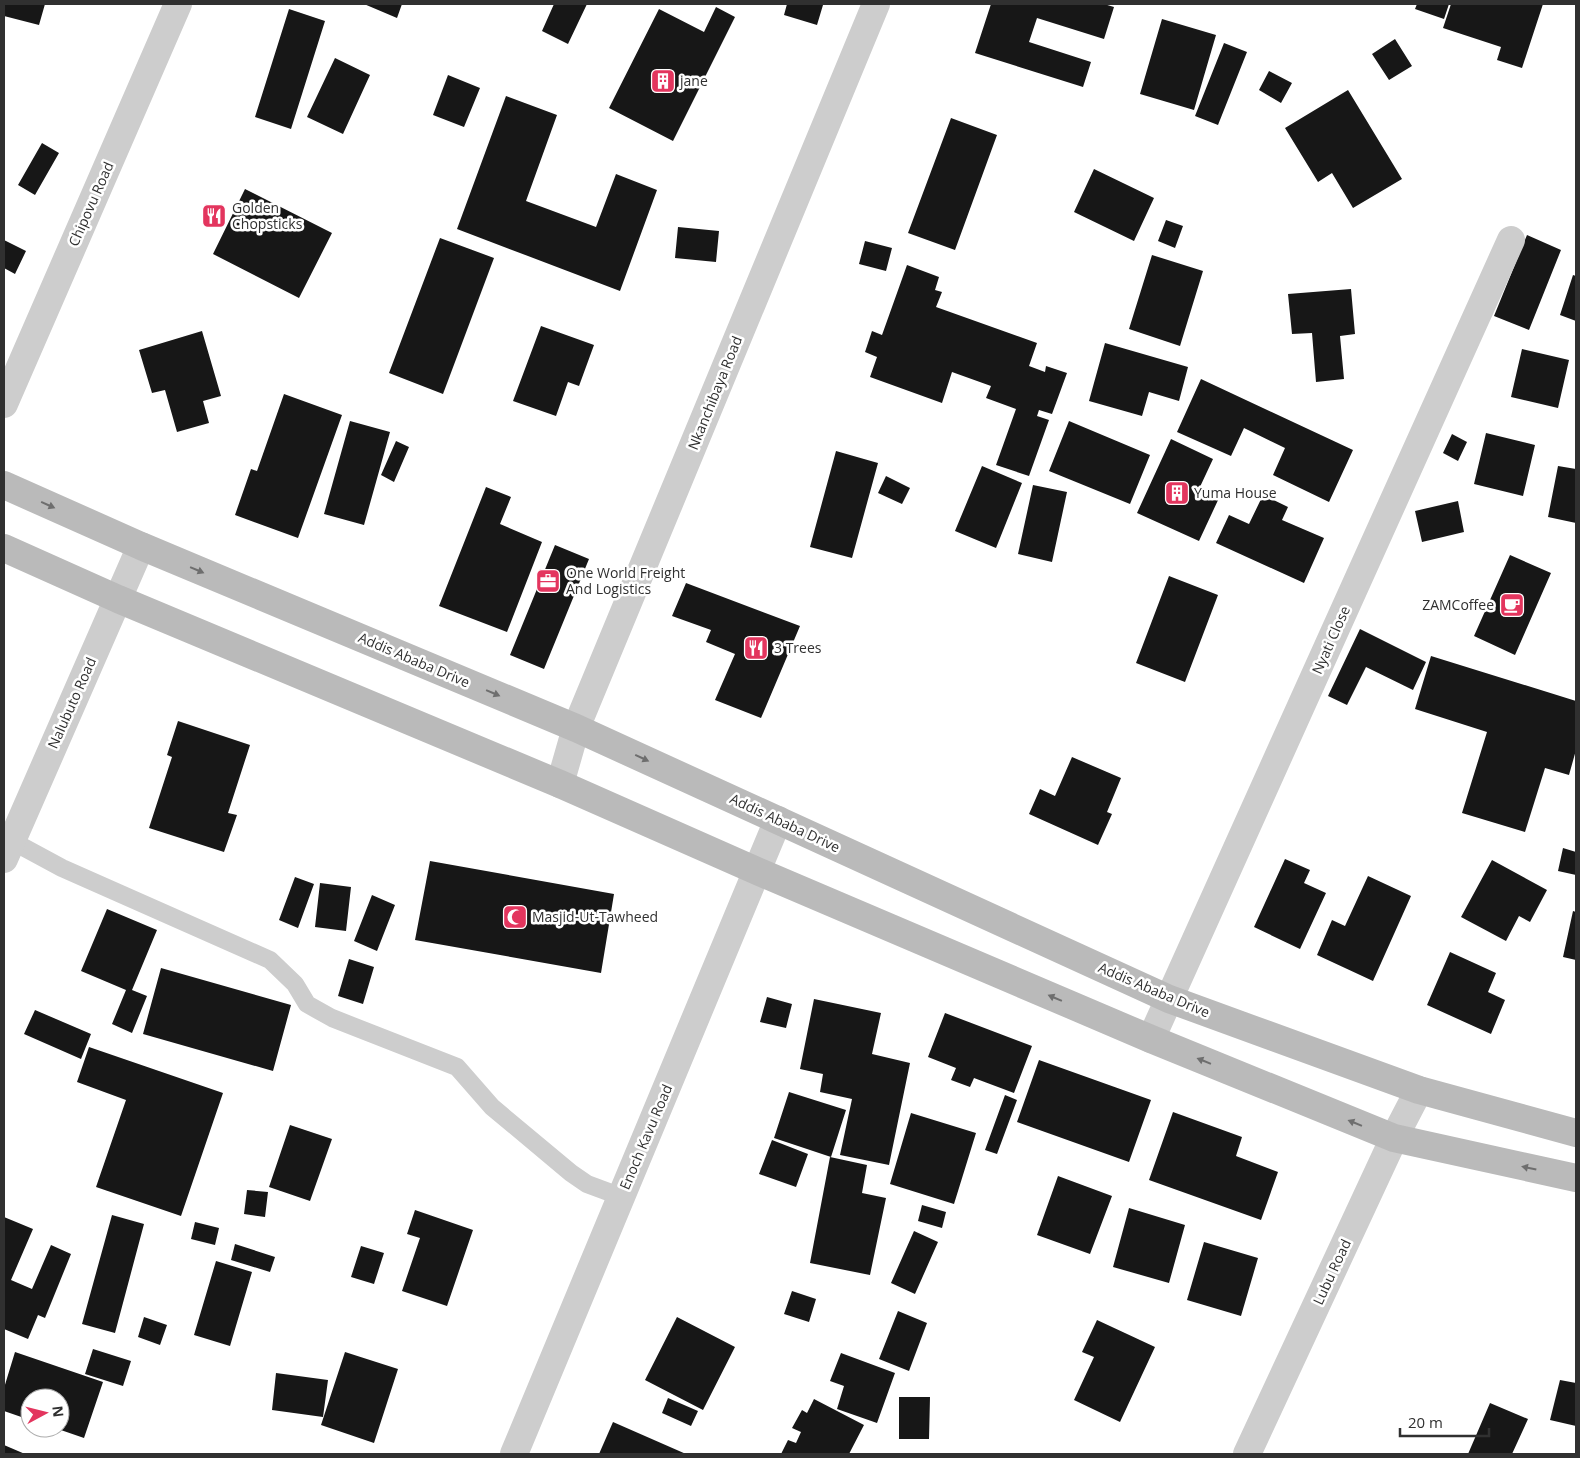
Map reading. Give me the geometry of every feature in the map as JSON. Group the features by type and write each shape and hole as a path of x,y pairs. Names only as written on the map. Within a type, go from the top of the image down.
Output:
{"main road":[{"name":"Addis Ababa Drive","path":"4,485 141,546 576,728 1169,998 1419,1090 1576,1133"},
{"path":"4,548 118,599 560,784 757,871 1151,1039 1394,1138 1576,1178"}],"street":[{"name":"Chipovu Road","path":"4,404 178,4"},
{"name":"Nkanchibaya Road","path":"560,784 576,728 876,4"},
{"name":"Nyati Close","path":"1151,1039 1511,240"},
{"name":"Nalubuto Road","path":"8,850 141,546"},
{"name":"Enoch Kavu Road","path":"514,1454 778,820"},
{"name":"Lubu Road","path":"1246,1454 1394,1138 1419,1090"}],"lane":[{"path":"8,850 62,868 270,960 295,984 307,1004 332,1018 457,1067 492,1107 571,1173 587,1184 622,1197"}],"building":[{"path":"4,4 45,4 39,25 4,16"},
{"path":"364,4 402,4 397,18"},
{"path":"554,4 587,4 568,44 542,31"},
{"path":"787,4 823,5 817,25 784,15"},
{"path":"991,4 1104,4 1114,7 1104,39 1037,18 1029,42 1091,62 1083,87 975,53"},
{"path":"1417,4 1449,4 1444,19 1415,9"},
{"path":"1451,4 1543,4 1522,68 1497,60 1501,47 1443,28"},
{"name":"jane","path":"716,7 735,17 673,141 609,108 659,9 704,32"},
{"path":"289,9 325,21 291,129 255,117"},
{"path":"1162,19 1216,35 1194,110 1140,94"},
{"path":"1395,39 1412,66 1389,80 1372,54"},
{"path":"1224,43 1247,52 1218,125 1195,116"},
{"path":"335,58 370,75 343,134 307,117"},
{"path":"1269,71 1292,83 1281,103 1259,90"},
{"path":"448,75 480,88 464,127 433,115"},
{"path":"1348,90 1402,179 1353,208 1332,173 1318,182 1285,128"},
{"path":"506,96 557,115 526,201 596,227 616,174 657,190 620,291 457,229"},
{"path":"951,118 997,135 955,250 908,233"},
{"path":"42,143 59,153 35,195 18,185"},
{"path":"1094,169 1154,198 1134,241 1074,212"},
{"path":"245,189 332,233 299,298 213,254"},
{"path":"1166,220 1183,226 1175,248 1158,241"},
{"path":"678,227 719,231 716,262 675,258"},
{"path":"1527,235 1561,250 1529,330 1494,316"},
{"path":"440,238 494,258 443,394 389,373"},
{"path":"4,240 26,251 15,274 4,268"},
{"path":"865,241 892,248 886,271 859,264"},
{"path":"1152,255 1203,271 1180,346 1129,329"},
{"path":"907,265 939,277 935,290 942,292 936,307 1037,343 1029,366 1045,372 1046,366 1067,373 1052,414 1039,410 1037,416 1049,420 1029,476 996,465 1016,409 986,398 991,386 952,372 942,403 870,377 877,357 865,352 872,331 882,335"},
{"path":"1573,275 1576,276 1576,321 1560,315"},
{"path":"1351,289 1355,334 1340,336 1344,379 1316,382 1312,333 1292,334 1288,294"},
{"path":"541,326 594,345 579,386 568,382 556,416 513,401"},
{"path":"202,331 221,396 203,401 209,423 177,432 165,390 152,393 139,350"},
{"path":"1105,343 1188,367 1179,401 1149,392 1142,416 1089,401"},
{"path":"1522,349 1569,360 1558,408 1511,397"},
{"path":"1201,379 1353,450 1329,502 1273,475 1285,448 1244,428 1231,456 1177,432"},
{"path":"284,394 342,415 298,538 235,515 251,469 257,471"},
{"path":"350,421 390,432 364,525 324,514"},
{"path":"1069,421 1150,455 1130,504 1049,471"},
{"path":"1486,433 1535,445 1523,496 1474,484"},
{"path":"1452,434 1467,442 1458,461 1443,453"},
{"name":"Yuma House","path":"1171,439 1213,459 1199,489 1219,498 1199,541 1137,513"},
{"path":"396,441 409,447 394,482 381,475"},
{"path":"836,451 878,463 852,558 810,547"},
{"path":"982,466 1022,483 996,548 955,531"},
{"path":"1558,466 1576,469 1576,523 1548,517"},
{"path":"886,476 910,488 902,504 878,493"},
{"path":"1033,485 1067,492 1052,562 1018,554"},
{"path":"486,487 511,497 500,524 542,542 507,632 439,606"},
{"path":"1263,495 1288,507 1282,520 1324,538 1304,583 1216,543 1229,515 1249,524"},
{"path":"1458,501 1464,532 1422,542 1415,511"},
{"path":"555,545 589,559 544,669 510,655"},
{"name":"ZAMCoffee","path":"1510,555 1551,573 1515,655 1474,636"},
{"path":"1169,576 1218,595 1185,682 1136,663"},
{"name":"3 Trees","path":"686,583 800,626 761,718 715,700 735,654 706,642 711,630 672,616"},
{"path":"1360,629 1426,662 1413,690 1366,667 1347,705 1328,696"},
{"path":"1431,656 1576,701 1576,750 1569,775 1545,768 1525,832 1462,813 1487,732 1415,709"},
{"path":"178,721 250,745 228,813 237,815 224,852 149,828 172,757 167,755"},
{"path":"1072,757 1121,778 1107,812 1112,814 1098,845 1029,814 1040,789 1055,796"},
{"path":"1563,848 1576,852 1576,875 1558,871"},
{"path":"1285,859 1310,870 1304,883 1326,893 1300,949 1254,927"},
{"path":"1492,860 1547,890 1530,922 1519,916 1506,941 1461,917"},
{"name":"Masjid-Ut-Tawheed","path":"430,861 614,894 601,973 415,940"},
{"path":"1368,876 1411,896 1373,981 1317,955 1332,920 1345,926"},
{"path":"295,877 314,884 298,928 279,920"},
{"path":"320,883 351,887 346,931 315,927"},
{"path":"372,895 395,905 377,951 354,941"},
{"path":"107,909 157,930 132,990 147,996 132,1033 112,1024 126,990 81,971"},
{"path":"1573,911 1576,912 1576,960 1563,957"},
{"path":"1450,952 1496,973 1488,992 1505,1000 1491,1034 1427,1005"},
{"path":"349,959 374,967 363,1004 338,996"},
{"path":"161,968 291,1005 273,1071 143,1034"},
{"path":"767,997 792,1004 786,1028 760,1022"},
{"path":"814,999 881,1013 872,1054 910,1063 889,1165 840,1155 852,1099 820,1092 823,1074 800,1069"},
{"path":"35,1010 91,1034 81,1059 24,1034"},
{"path":"945,1013 1032,1046 1014,1093 974,1078 970,1087 951,1080 956,1068 928,1057"},
{"path":"89,1047 223,1093 181,1216 96,1187 126,1100 77,1082"},
{"path":"1039,1060 1151,1100 1129,1162 1017,1122"},
{"path":"789,1092 846,1110 831,1157 774,1138"},
{"path":"1005,1095 1017,1100 997,1154 985,1150"},
{"path":"1173,1112 1242,1137 1236,1156 1278,1172 1261,1220 1149,1180"},
{"path":"911,1113 976,1133 954,1204 890,1184"},
{"path":"290,1125 332,1139 310,1201 269,1187"},
{"path":"772,1140 808,1154 796,1187 759,1174"},
{"path":"830,1157 867,1165 862,1193 886,1198 870,1275 810,1263"},
{"path":"1058,1176 1112,1196 1090,1254 1037,1235"},
{"path":"247,1190 268,1192 265,1217 244,1214"},
{"path":"922,1205 946,1212 942,1228 918,1221"},
{"path":"1129,1208 1185,1225 1169,1283 1113,1267"},
{"path":"415,1210 473,1230 447,1306 402,1291 420,1238 407,1234"},
{"path":"112,1215 144,1224 115,1333 82,1324"},
{"path":"4,1217 33,1229 11,1280 32,1289 51,1245 71,1254 45,1318 38,1315 28,1339 4,1329"},
{"path":"195,1222 219,1228 215,1245 191,1239"},
{"path":"914,1231 938,1242 915,1294 891,1283"},
{"path":"1204,1242 1258,1258 1241,1316 1187,1300"},
{"path":"235,1244 275,1257 270,1272 231,1260"},
{"path":"361,1246 384,1253 374,1284 351,1277"},
{"path":"216,1261 252,1272 230,1346 194,1335"},
{"path":"792,1291 816,1299 809,1322 784,1314"},
{"path":"898,1311 927,1323 909,1371 879,1359"},
{"path":"144,1317 167,1325 160,1345 138,1337"},
{"path":"677,1317 735,1347 703,1410 645,1380"},
{"path":"1097,1320 1155,1347 1120,1422 1074,1400 1094,1357 1082,1352"},
{"path":"93,1349 131,1361 123,1386 85,1374"},
{"path":"15,1352 103,1382 84,1438 70,1433 70,1388 20,1388 20,1417 4,1411 4,1388"},
{"path":"345,1352 398,1369 374,1443 321,1425"},
{"path":"841,1353 895,1373 877,1423 837,1409 844,1386 830,1381"},
{"path":"276,1373 328,1380 323,1417 272,1410"},
{"path":"1560,1380 1576,1383 1576,1426 1550,1420"},
{"path":"899,1397 930,1397 929,1439 899,1439"},
{"path":"668,1398 698,1411 691,1426 662,1413"},
{"path":"814,1399 864,1425 849,1454 781,1454 788,1440 796,1443 801,1432 792,1428 802,1410 807,1413"},
{"path":"1490,1403 1528,1419 1512,1454 1468,1454"},
{"path":"613,1422 686,1454 599,1454"},
{"path":"4,1445 25,1454 4,1454"}],"place":[{"name":"jane","path":"663,81"},
{"name":"Golden Chopsticks","path":"214,216"},
{"name":"Yuma House","path":"1177,493"},
{"name":"One World Freight And Logistics","path":"548,581"},
{"name":"ZAMCoffee","path":"1512,605"},
{"name":"3 Trees","path":"756,648"},
{"name":"Masjid-Ut-Tawheed","path":"515,917"}]}
